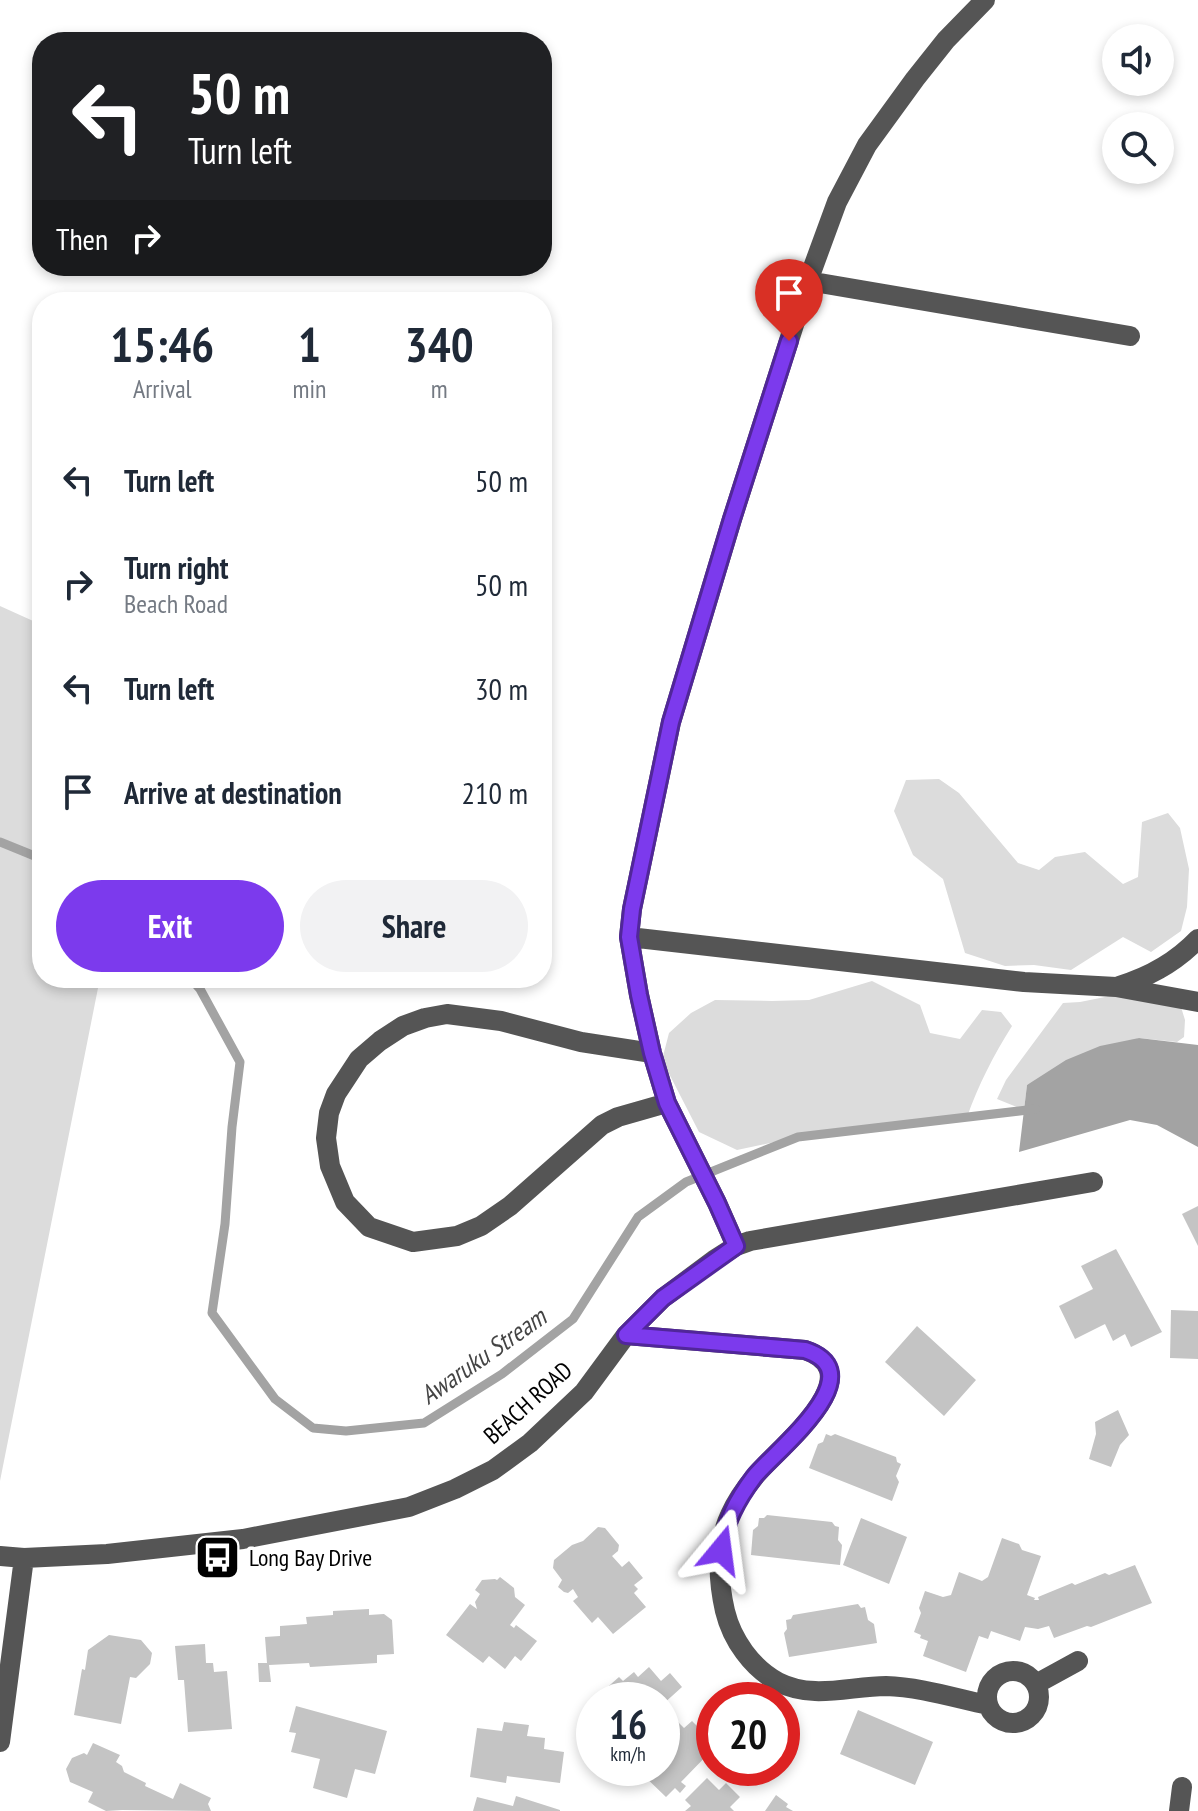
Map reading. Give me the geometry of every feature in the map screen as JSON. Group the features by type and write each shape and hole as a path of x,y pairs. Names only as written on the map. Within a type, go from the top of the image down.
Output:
{"street":[{"path":"736,1246 667,1103 639,995 629,937 632,909 671,722 732,519 808,281 837,202 867,145 915,79 946,40 985,0"},
{"path":"808,281 1130,336"},
{"path":"629,937 1024,982 1116,987 1198,1002"},
{"path":"1116,987 1153,973 1198,939"},
{"path":"652,1053 581,1042 501,1021 447,1014 425,1018 403,1026 380,1041 359,1059 346,1077 329,1113 326,1138 330,1166 345,1202 369,1227 413,1242 457,1236 481,1226 510,1206 602,1125 618,1117 667,1103"},
{"name":"BEACH ROAD","path":"0,1556 24,1558 107,1554 243,1539 409,1507 493,1470 530,1443 584,1392 626,1335 663,1298 736,1246 750,1241 1093,1182"},
{"path":"626,1335 805,1350 826,1362 829,1387 819,1407 756,1474 731,1512 724,1530 720,1574 722,1597 731,1630 748,1657 778,1682 797,1689 822,1692 886,1686 988,1705"},
{"path":"0,1742 24,1558"},
{"path":"1036,1684 1078,1661"},
{"path":"1006,1671 1023,1673 1036,1684 1039,1701 1031,1716 1023,1721 1015,1723 998,1719 988,1705 986,1697 991,1681 1006,1671"},
{"path":"1179,1811 1182,1787"}],"shaded area":[{"path":"0,606 32,620 32,988 98,988 0,1481"},
{"path":"939,779 959,793 1018,863 1039,870 1055,857 1085,852 1123,884 1138,877 1142,822 1168,813 1180,828 1189,869 1187,907 1181,931 1151,952 1123,937 1071,970 1034,965 1005,966 965,953 943,879 913,855 894,811 906,780"},
{"path":"872,981 920,1005 930,1033 960,1039 982,1010 1001,1012 1012,1026 987,1070 967,1117 798,1137 737,1150 699,1132 662,1060 669,1033 691,1013 715,1000 809,1000"},
{"path":"1110,996 1181,1007 1185,1020 1184,1037 1177,1042 1139,1038 1027,1085 1024,1110 997,1099 1006,1080 1063,1003"},
{"path":"1139,1038 1198,1045 1198,1147 1157,1125 1130,1120 1019,1152 1027,1085 1066,1060 1100,1046"}],"building":[{"path":"1198,1206 1198,1246 1182,1214"},
{"path":"1116,1249 1162,1332 1131,1347 1125,1334 1113,1341 1105,1324 1075,1339 1059,1306 1093,1289 1081,1266"},
{"path":"1171,1310 1198,1311 1198,1359 1170,1358"},
{"path":"917,1326 976,1380 944,1416 885,1362"},
{"path":"1118,1410 1129,1435 1120,1445 1111,1467 1089,1459 1096,1434 1095,1422"},
{"path":"826,1434 835,1434 896,1457 901,1464 892,1501 809,1468 818,1444 823,1442"},
{"path":"767,1515 832,1522 839,1527 838,1540 842,1545 840,1565 751,1555 753,1530 758,1526 759,1518"},
{"path":"861,1518 907,1537 889,1584 843,1565"},
{"path":"598,1527 605,1528 619,1545 612,1556 622,1567 629,1561 643,1578 634,1585 638,1589 634,1593 646,1607 613,1634 598,1617 592,1623 573,1601 578,1597 573,1589 568,1593 558,1587 562,1580 553,1568 554,1560"},
{"path":"1002,1538 1019,1544 1022,1550 1041,1556 1027,1595 1034,1600 1072,1583 1075,1585 1135,1565 1152,1603 1054,1638 1049,1626 1038,1629 1025,1627 1020,1641 991,1631 988,1639 979,1636 966,1672 923,1656 928,1641 914,1632 925,1591 943,1597 951,1595 959,1572 982,1581 988,1577"},
{"path":"500,1577 514,1588 515,1597 525,1605 510,1625 514,1628 516,1625 537,1641 521,1661 515,1656 505,1669 489,1656 483,1663 446,1635 470,1604 477,1609 475,1602 480,1594 475,1590 482,1580 497,1580"},
{"path":"858,1604 861,1608 865,1607 868,1620 874,1624 877,1643 789,1657 784,1633 786,1620 793,1615"},
{"path":"369,1609 369,1615 384,1614 392,1620 394,1654 377,1655 377,1663 310,1667 309,1663 269,1665 271,1682 259,1682 258,1663 267,1663 265,1637 280,1636 280,1626 307,1624 306,1617 333,1615 333,1611"},
{"path":"109,1635 141,1640 152,1653 150,1664 136,1678 130,1677 121,1724 74,1715 88,1650"},
{"path":"205,1644 206,1663 213,1663 214,1672 227,1671 232,1729 188,1732 184,1680 178,1680 175,1646"},
{"path":"649,1667 661,1681 670,1673 678,1682 613,1682 619,1677 623,1681 634,1672 638,1677"},
{"path":"296,1706 387,1731 375,1774 355,1769 347,1798 313,1788 320,1759 291,1752 296,1733 289,1732"},
{"path":"858,1710 933,1742 915,1785 840,1754"},
{"path":"692,1721 696,1725 696,1767 681,1782 686,1786 680,1793 675,1788 666,1797 655,1786 680,1786 680,1724 684,1728"},
{"path":"504,1722 529,1725 527,1736 545,1738 544,1749 564,1752 560,1783 507,1776 506,1783 470,1777 477,1728 502,1731"},
{"path":"93,1743 120,1755 116,1762 124,1772 146,1783 145,1786 173,1799 180,1783 211,1798 208,1804 211,1811 106,1811 88,1802 93,1792 70,1782 66,1769 72,1758 84,1753 87,1755"},
{"path":"699,1786 715,1786 719,1790 729,1786 740,1797 730,1807 734,1811 685,1811 691,1806 685,1800"},
{"path":"776,1795 788,1804 786,1807 793,1811 765,1811"},
{"path":"516,1796 560,1811 473,1811 477,1797 513,1806"}],"waterway":[{"name":"Awaruku Stream","path":"0,842 32,855"},
{"name":"Awaruku Stream","path":"199,988 240,1062 225,1224 212,1313 275,1399 313,1428 346,1431 424,1423 502,1374 573,1319 638,1217 686,1182 798,1137 1036,1109"}],"place":[{"name":"Long Bay Drive","path":"218,1558"}],"route":[{"path":"721,1550 731,1512 756,1474 819,1407 829,1387 829,1370 826,1362 805,1350 626,1335 663,1298 736,1246 667,1103 652,1053 629,937 632,909 671,722 789,341"}]}
